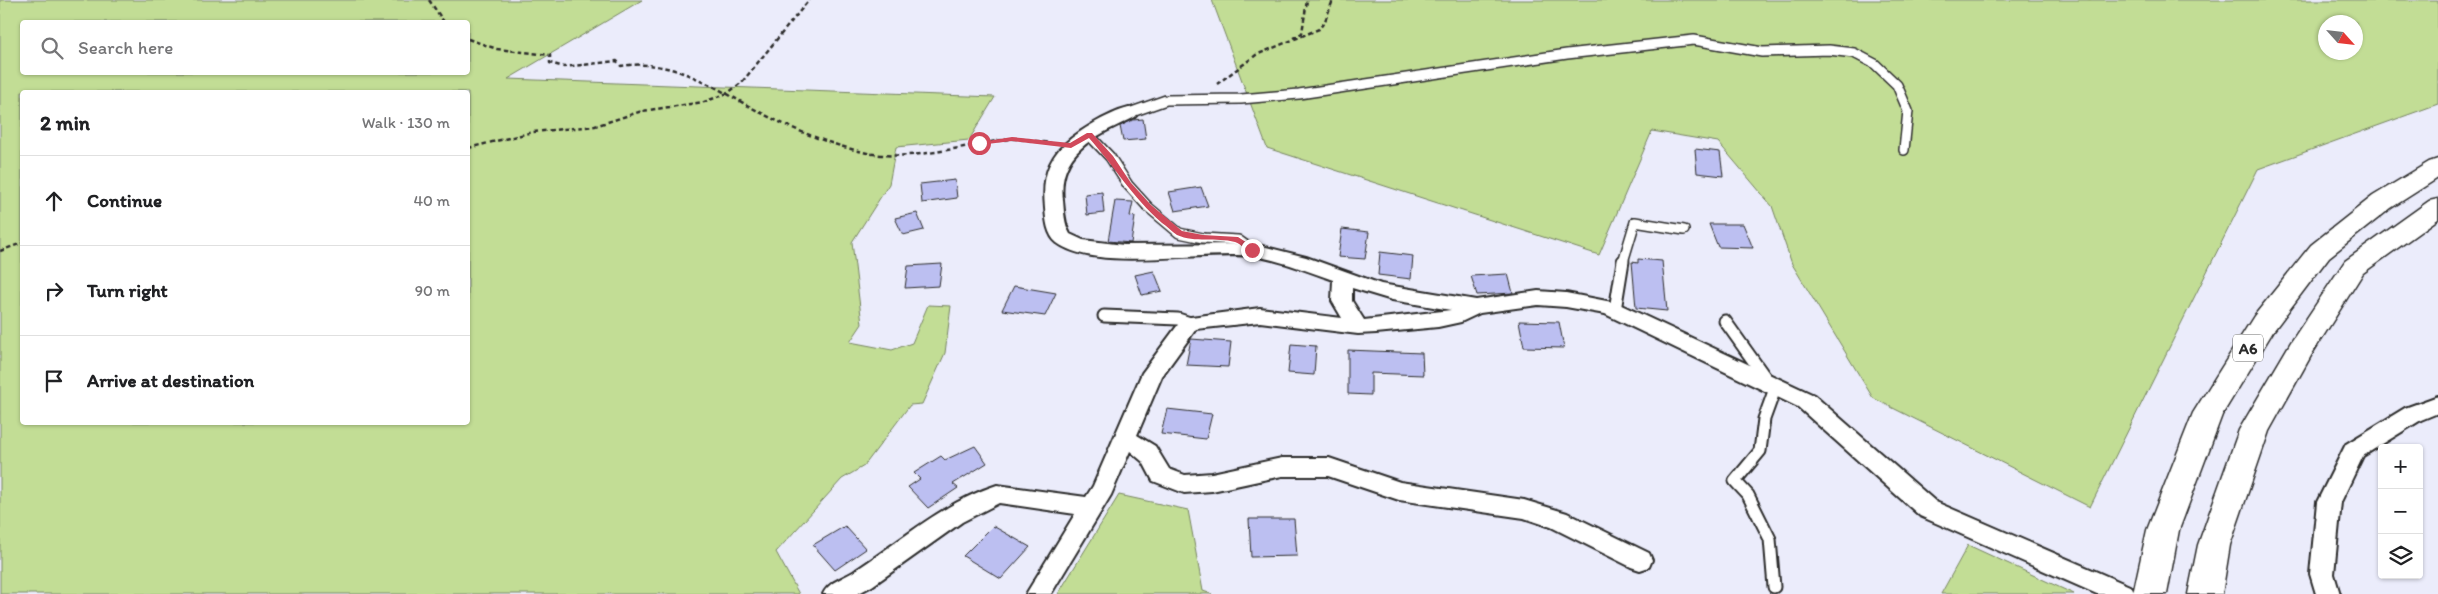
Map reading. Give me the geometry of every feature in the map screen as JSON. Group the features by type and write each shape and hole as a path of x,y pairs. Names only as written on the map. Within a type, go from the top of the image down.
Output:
{"highway":[{"name":"A6","path":"2150,594 2163,530 2208,413 2264,322 2320,251 2382,202 2438,166"},
{"path":"2205,594 2214,545 2254,430 2301,349 2354,267 2438,207"}],"street":[{"path":"1128,113 1071,145 1055,169 1052,189 1059,231 1062,238 1069,242 1104,250 1227,247 1252,250 1274,254 1343,276 1379,290 1476,307"},
{"path":"1343,276 1342,301 1358,327"},
{"path":"1038,594 1103,489 1153,373 1190,322 1260,315 1358,327 1438,320 1454,317 1476,307 1538,298 1566,300 1615,310 1806,401 1928,509 2122,594"},
{"path":"2328,594 2322,574 2330,502 2354,450 2413,414 2438,404"},
{"path":"1125,439 1144,447 1154,458 1161,474 1184,484 1212,482 1282,467 1329,467 1399,491 1524,509 1560,520 1640,560"},
{"path":"835,594 863,578 954,514 996,494 1092,507"}],"lane":[{"path":"1128,113 1166,100 1194,98 1241,99 1299,94 1567,54 1694,40 1762,52 1829,50 1854,53 1875,64 1897,85 1908,111 1904,150"},
{"path":"1089,134 1110,157 1135,192 1179,233 1203,238 1238,240 1252,250"},
{"path":"1615,310 1620,272 1635,222 1684,230"},
{"path":"1104,316 1178,319 1190,322"},
{"path":"1725,321 1772,384 1764,419 1760,451 1735,481 1748,495 1770,539 1774,587"}],"path":[{"path":"429,0 443,20"},
{"path":"470,148 533,132 595,126 642,111 704,102 728,93 742,82 809,0"},
{"path":"1288,41 1302,33 1307,0"},
{"path":"1211,86 1225,80 1256,55 1319,29 1325,22 1333,0"},
{"path":"470,40 476,44 501,50 550,55 550,62 564,66 617,61 621,66 640,62 685,73 728,93 771,118 829,142 865,153 912,155 1012,139 1071,145"},
{"path":"0,251 20,244"}],"green space":[{"path":"0,0 642,0 508,79 995,97 969,140 896,147 889,184 852,242 862,324 850,342 892,350 912,343 928,305 951,306 945,353 922,404 910,405 864,466 842,479 776,552 799,594 0,594"},
{"path":"1212,0 2438,0 2438,104 2258,169 2090,507 1873,398 1792,264 1772,206 1718,142 1652,131 1599,255 1267,148"},
{"path":"1119,495 1188,510 1203,591 1212,594 1058,594"},
{"path":"1968,545 2074,594 1941,594"}],"building":[{"path":"1143,119 1146,139 1123,141 1120,126 1133,120"},
{"path":"1695,149 1720,152 1723,176 1697,173"},
{"path":"955,180 957,198 922,203 920,184"},
{"path":"1201,187 1208,206 1175,211 1169,192"},
{"path":"1102,192 1104,213 1087,215 1085,194"},
{"path":"1115,201 1133,202 1130,216 1135,217 1131,243 1108,241"},
{"path":"917,213 924,230 903,235 895,218"},
{"path":"1709,224 1743,224 1753,248 1718,247"},
{"path":"1342,229 1369,232 1365,259 1338,257"},
{"path":"1380,252 1413,256 1411,279 1378,275"},
{"path":"1638,259 1662,261 1667,311 1636,308 1632,262 1638,263"},
{"path":"942,264 939,286 905,288 908,266"},
{"path":"1154,271 1162,291 1142,295 1135,275"},
{"path":"1508,274 1513,293 1477,295 1471,276"},
{"path":"1014,286 1056,293 1045,316 1002,310"},
{"path":"1519,321 1559,322 1564,348 1524,347"},
{"path":"1191,339 1231,342 1228,367 1186,365"},
{"path":"1291,344 1316,346 1314,375 1288,373"},
{"path":"1348,350 1422,353 1423,375 1371,373 1371,395 1348,394"},
{"path":"1167,409 1212,414 1206,439 1161,434"},
{"path":"975,446 987,463 953,484 958,488 928,508 908,487 920,479 914,473 941,456 945,460"},
{"path":"1249,519 1294,519 1297,556 1251,557"},
{"path":"845,526 866,549 835,570 813,545"},
{"path":"993,526 1030,547 1001,579 963,556"}],"route":[{"path":"979,143 1012,139 1071,145 1089,134 1110,157 1128,185 1148,207 1179,233 1203,238 1238,240 1252,250"}]}
